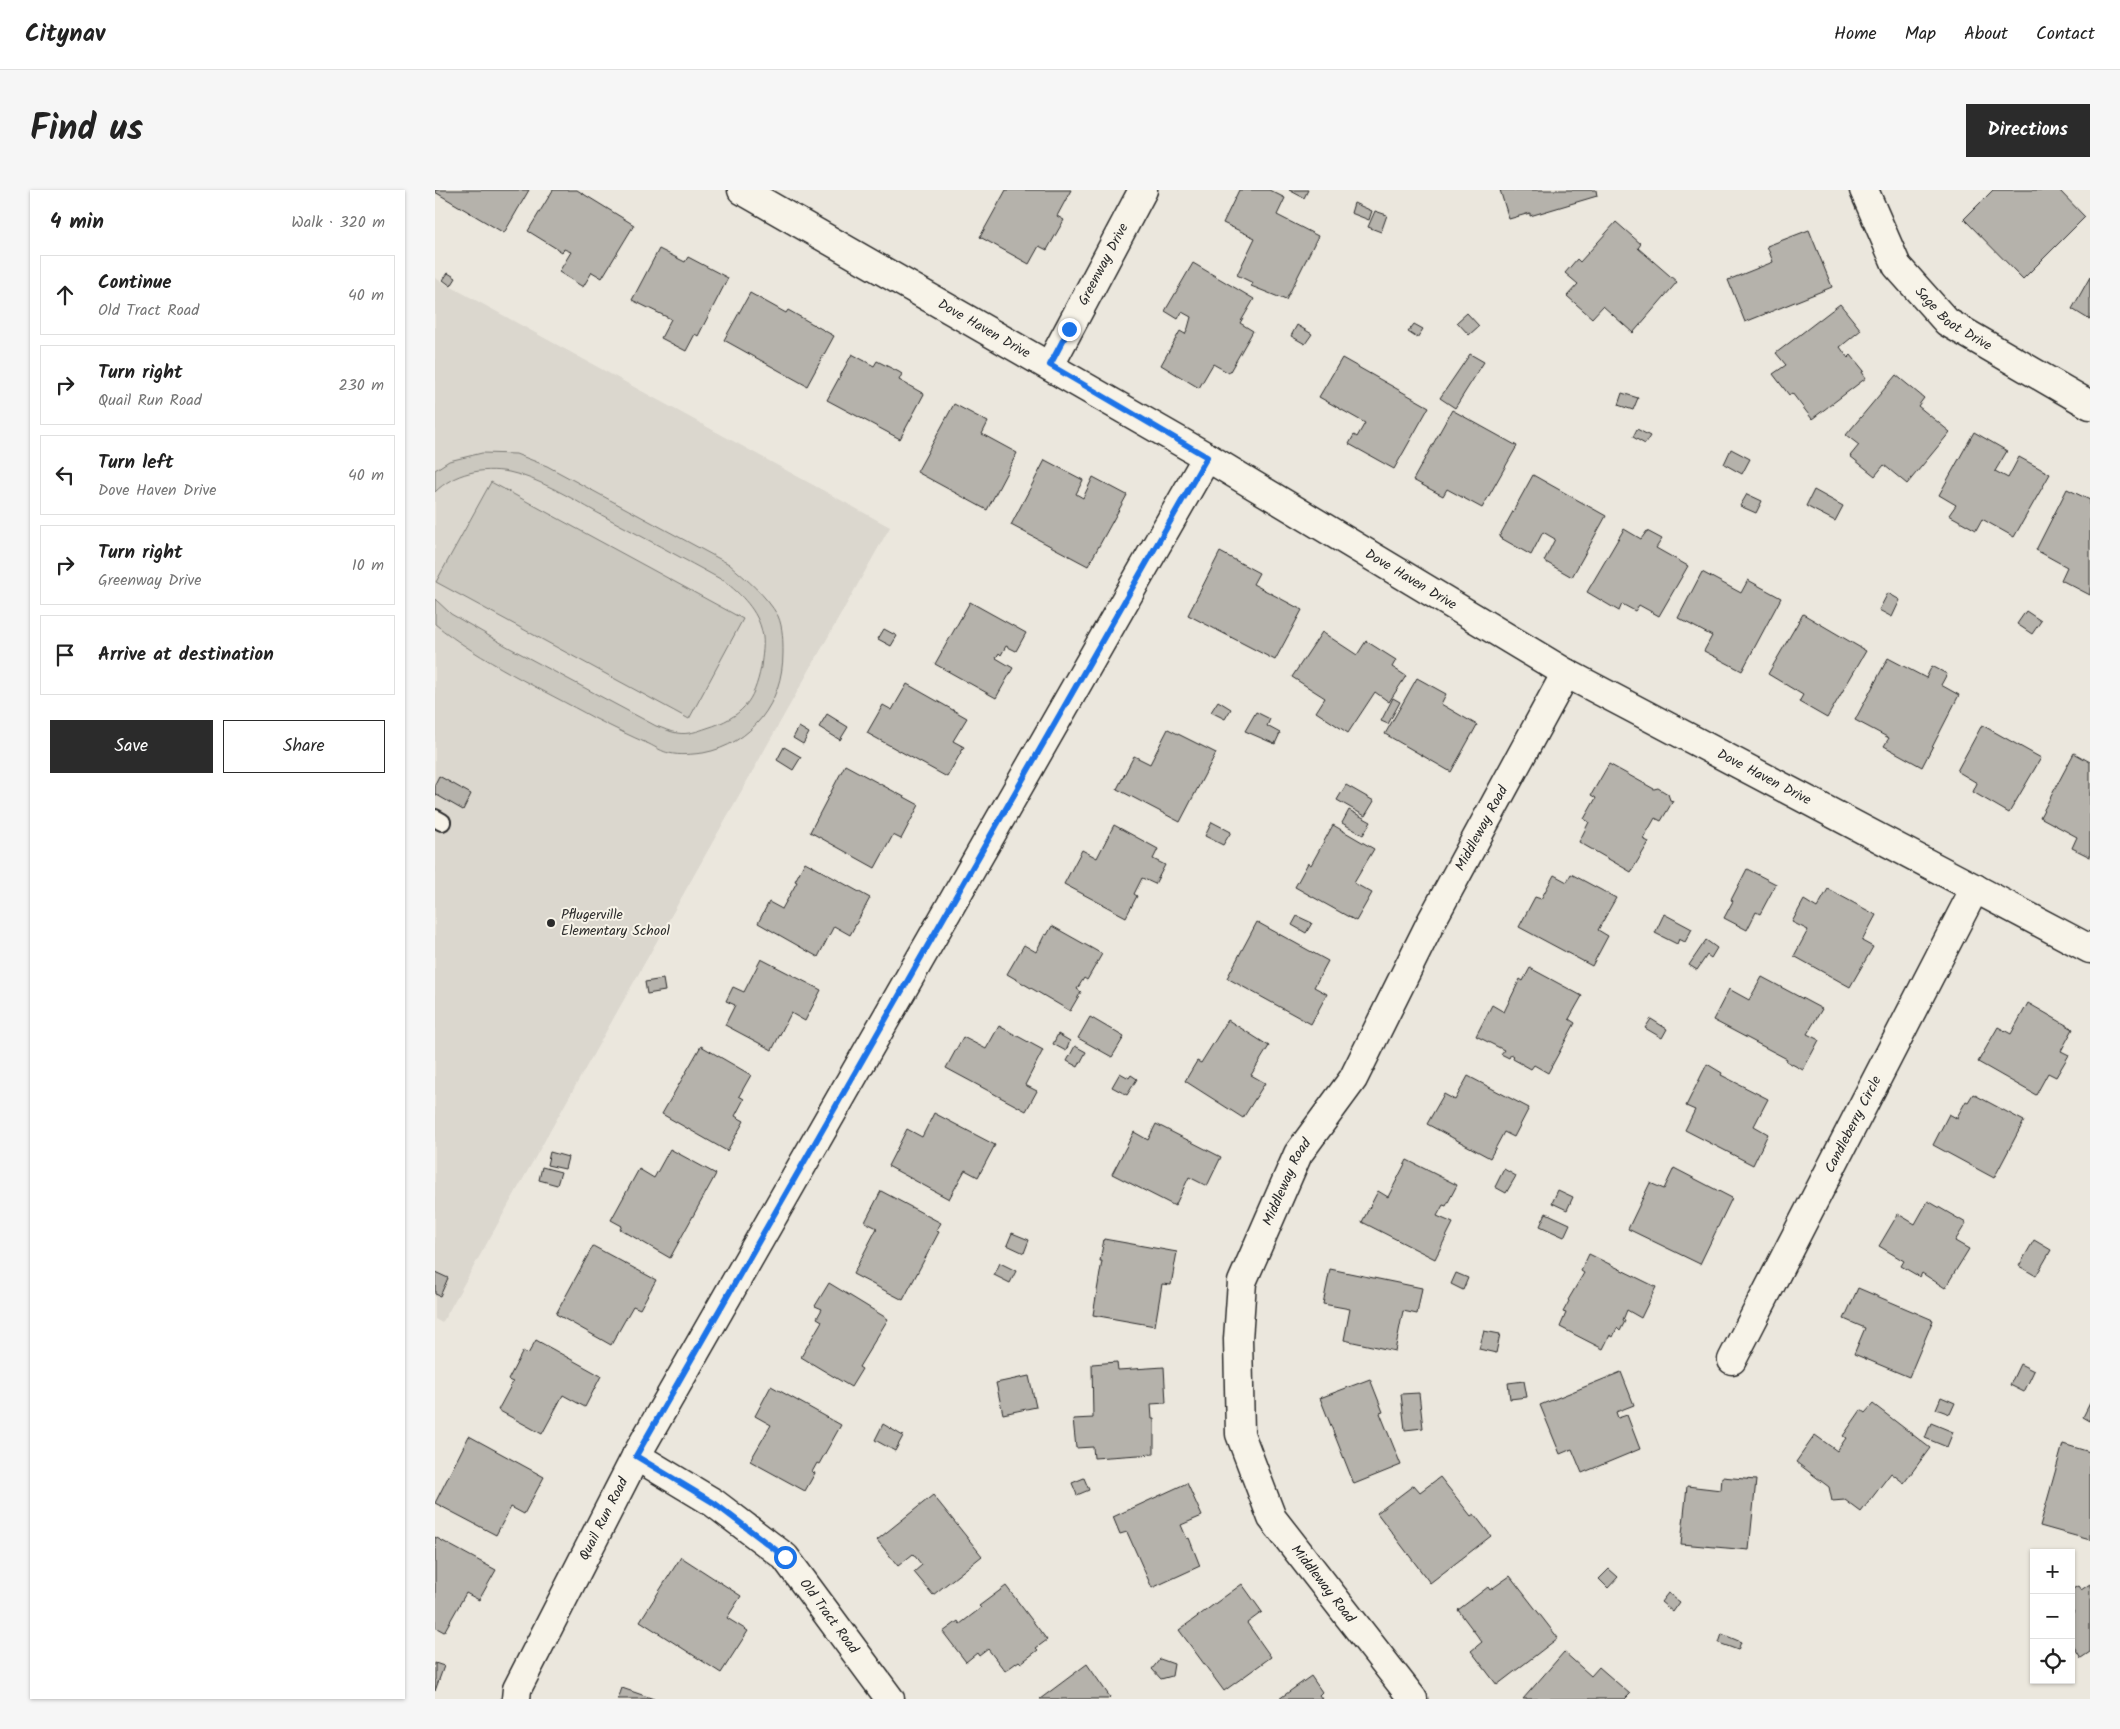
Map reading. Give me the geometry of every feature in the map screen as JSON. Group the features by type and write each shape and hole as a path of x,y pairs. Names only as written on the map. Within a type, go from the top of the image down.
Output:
{"street":[{"name":"Dove Haven Drive","path":"742,190 1050,365 1207,457 1566,673 2090,949"},
{"name":"Greenway Drive","path":"1050,365 1143,190"},
{"name":"Sage Boot Drive","path":"1863,190 1897,266 1947,322 2090,405"},
{"name":"Quail Run Road","path":"516,1699 517,1689 636,1456 1207,457"},
{"name":"Middleway Road","path":"1413,1699 1272,1518 1240,1434 1238,1339 1242,1282 1298,1154 1353,1079 1431,922 1566,673"},
{"name":"Candleberry Circle","path":"1732,1360 1975,888"},
{"name":"Old Tract Road","path":"636,1456 714,1503 785,1557 890,1699"}],"shaded area":[{"name":"Pflugerville Elementary School","path":"435,278 890,527 442,1323 435,1319"},
{"path":"482,453 516,454 547,466 729,564 762,595 773,608 781,625 782,671 771,704 750,730 721,748 703,753 682,755 667,752 594,718 492,663 435,624 435,599 451,614 510,648 656,726 672,732 685,733 696,731 729,719 745,706 755,690 761,667 763,636 760,624 753,610 737,592 724,581 565,495 520,475 489,470 469,473 451,480 435,492 435,470 449,461"},
{"path":"491,482 743,619 689,719 436,582"}],"building":[{"path":"435,190 529,190 504,233 435,192"},
{"path":"553,190 577,190 634,225 602,278 592,272 583,287 559,272 571,252 564,249 562,252 528,231"},
{"path":"1006,190 1071,190 1057,216 1064,220 1047,250 1039,246 1029,264 980,237"},
{"path":"1239,190 1269,190 1285,198 1277,215 1318,236 1286,300 1251,286 1253,283 1237,275 1255,238 1223,223"},
{"path":"1289,190 1308,190 1304,198"},
{"path":"1500,190 1596,190 1597,196 1530,216 1530,213 1509,219"},
{"path":"1993,190 2059,190 2085,217 2023,279 1964,219"},
{"path":"1354,203 1372,211 1369,220 1351,213"},
{"path":"1375,211 1387,215 1381,232 1368,227"},
{"path":"1616,222 1641,244 1638,248 1677,282 1633,333 1603,306 1592,318 1567,296 1578,284 1565,273 1577,259 1580,262"},
{"path":"1809,230 1832,287 1745,322 1728,280 1773,262 1767,246"},
{"path":"659,249 685,262 688,257 728,278 698,336 695,334 686,351 661,338 671,319 632,300"},
{"path":"1193,263 1254,299 1240,323 1253,331 1229,373 1213,364 1199,388 1161,365 1180,331 1185,334 1188,328 1191,317 1182,312 1178,319 1165,311"},
{"path":"448,273 456,278 451,286 443,280"},
{"path":"2090,277 2090,320 2072,309"},
{"path":"750,293 786,313 788,310 834,336 807,386 724,340"},
{"path":"1840,304 1861,330 1840,347 1848,358 1851,355 1864,371 1862,372 1866,378 1812,419 1792,393 1789,395 1773,374 1786,365 1776,353"},
{"path":"1467,313 1479,326 1469,335 1457,322"},
{"path":"1414,324 1423,329 1417,338 1408,332"},
{"path":"1297,325 1312,334 1305,344 1291,336"},
{"path":"852,354 874,366 877,361 899,372 902,374 899,380 924,394 900,439 827,400"},
{"path":"1470,354 1484,362 1455,408 1440,398"},
{"path":"1342,358 1429,407 1394,469 1349,444 1354,435 1357,437 1365,423 1319,397"},
{"path":"1896,375 1924,398 1918,406 1950,432 1907,484 1884,465 1875,476 1850,456 1859,445 1846,435"},
{"path":"1622,393 1638,398 1633,410 1618,405"},
{"path":"954,404 988,422 982,434 1017,453 987,510 917,472"},
{"path":"1452,410 1517,446 1482,508 1447,489 1443,496 1413,480"},
{"path":"1637,429 1650,436 1645,444 1633,437"},
{"path":"1974,432 2007,451 1995,471 2008,478 2019,457 2050,474 2014,537 1982,519 1976,530 1949,515 1956,505 1939,495"},
{"path":"1731,449 1750,459 1742,474 1724,464"},
{"path":"1045,460 1083,480 1076,494 1083,498 1093,477 1127,495 1088,566 1011,525"},
{"path":"1533,475 1606,516 1572,577 1544,561 1555,539 1543,532 1531,555 1499,537"},
{"path":"2067,489 2090,500 2090,595 2061,580 2067,567 2036,550"},
{"path":"1814,490 1843,506 1835,521 1806,506"},
{"path":"1747,494 1762,501 1756,513 1740,506"},
{"path":"1624,529 1641,539 1647,531 1662,539 1656,548 1688,566 1659,616 1639,605 1635,611 1622,604 1619,611 1587,592"},
{"path":"1220,552 1259,573 1253,584 1302,610 1275,660 1188,615"},
{"path":"1702,572 1741,593 1748,580 1781,598 1742,671 1704,651 1712,636 1678,618"},
{"path":"1888,593 1900,600 1892,617 1879,610"},
{"path":"970,602 1026,633 1016,651 1006,646 1001,655 999,653 996,658 1013,668 996,698 935,664"},
{"path":"2026,611 2041,621 2032,634 2017,624"},
{"path":"1803,614 1866,651 1827,718 1799,702 1803,695 1768,674"},
{"path":"884,629 897,636 891,646 878,639"},
{"path":"1322,632 1357,655 1366,641 1396,660 1392,667 1406,676 1389,702 1375,692 1348,733 1316,712 1325,698 1292,677"},
{"path":"1888,658 1926,678 1932,666 1947,674 1941,685 1959,695 1922,767 1884,746 1889,738 1855,720"},
{"path":"1417,678 1446,694 1441,704 1477,725 1451,772 1385,734"},
{"path":"907,684 967,718 953,741 964,747 947,777 867,733 883,705 892,710"},
{"path":"1393,698 1400,702 1388,724 1381,721"},
{"path":"1218,701 1231,709 1225,719 1211,712"},
{"path":"1256,712 1270,719 1267,726 1280,733 1275,744 1245,731"},
{"path":"827,714 848,727 840,740 819,727"},
{"path":"1982,725 2041,758 2009,813 1973,792 1977,783 1957,771"},
{"path":"799,727 809,733 803,744 793,738"},
{"path":"1168,729 1216,753 1180,822 1117,789 1134,756 1150,764"},
{"path":"784,747 801,757 793,770 777,760"},
{"path":"2074,753 2090,762 2090,857 2072,848 2077,837 2040,817"},
{"path":"1609,764 1654,789 1658,788 1668,794 1670,800 1673,801 1661,821 1655,818 1643,839 1649,842 1631,872 1579,842 1589,822 1584,819 1596,798 1591,795"},
{"path":"845,765 919,805 901,839 893,835 875,868 810,832"},
{"path":"439,776 471,794 463,810 435,794 435,784"},
{"path":"1346,785 1374,801 1365,816 1337,800"},
{"path":"1349,810 1371,822 1363,835 1342,823"},
{"path":"1212,822 1231,832 1223,845 1205,836"},
{"path":"1114,825 1158,849 1153,859 1165,865 1155,884 1142,878 1134,894 1137,896 1126,917 1064,884 1082,850 1097,858"},
{"path":"1333,825 1374,849 1354,883 1372,893 1356,921 1295,887 1308,863 1311,865"},
{"path":"805,862 870,898 850,935 834,926 818,957 758,923 769,902 782,909 797,882 795,881"},
{"path":"1747,869 1776,884 1760,914 1756,912 1747,930 1724,918"},
{"path":"1571,874 1616,898 1598,930 1608,936 1592,966 1519,927 1535,897 1541,899 1554,875 1567,882"},
{"path":"1828,889 1876,915 1862,941 1873,947 1850,987 1794,956 1808,930 1792,922 1804,900 1817,908"},
{"path":"1664,914 1692,929 1685,942 1679,939 1677,944 1655,933"},
{"path":"1297,916 1312,923 1306,933 1292,925"},
{"path":"1257,922 1328,961 1314,987 1327,994 1311,1024 1227,978"},
{"path":"1052,926 1102,954 1087,980 1084,978 1077,989 1081,992 1070,1011 1007,974 1024,945 1036,952 1045,934 1047,935"},
{"path":"1706,940 1717,948 1711,958 1707,955 1697,970 1689,965"},
{"path":"761,959 821,990 805,1021 791,1013 772,1050 725,1025 735,1005 726,1001 733,987 744,992"},
{"path":"1530,968 1582,996 1569,1019 1575,1023 1548,1073 1534,1065 1531,1069 1513,1059 1514,1056 1511,1054 1509,1058 1501,1054 1504,1050 1476,1036 1492,1005 1504,1012 1520,979 1523,981"},
{"path":"1762,977 1822,1009 1807,1034 1819,1040 1803,1070 1786,1061 1787,1059 1713,1020 1729,989 1749,1000"},
{"path":"663,979 665,991 647,994 645,982"},
{"path":"2028,1003 2073,1029 2061,1051 2069,1055 2056,1077 2048,1073 2036,1095 1978,1062 1998,1027 2011,1034"},
{"path":"1090,1017 1124,1037 1112,1057 1078,1038"},
{"path":"1651,1019 1667,1029 1662,1038 1645,1028"},
{"path":"1228,1020 1269,1046 1251,1075 1265,1083 1243,1118 1185,1081 1197,1061 1201,1063"},
{"path":"999,1026 1043,1050 1025,1085 1037,1091 1026,1111 946,1068 963,1037 986,1049"},
{"path":"1058,1034 1070,1041 1066,1051 1053,1044"},
{"path":"701,1046 751,1075 739,1096 744,1099 735,1116 744,1121 727,1151 662,1114"},
{"path":"1075,1046 1086,1052 1078,1067 1067,1061"},
{"path":"1707,1064 1722,1073 1721,1075 1768,1099 1754,1126 1768,1134 1753,1165 1685,1130 1695,1110 1686,1106"},
{"path":"1120,1073 1129,1078 1131,1075 1137,1079 1127,1095 1112,1087"},
{"path":"1468,1076 1529,1108 1514,1137 1504,1132 1490,1158 1427,1124 1444,1094 1455,1100"},
{"path":"1973,1094 2024,1121 1994,1178 1933,1145 1949,1114 1958,1119 1957,1117 1966,1101 1968,1102"},
{"path":"934,1113 995,1145 978,1177 965,1170 949,1199 888,1166 907,1129 922,1137"},
{"path":"1156,1124 1221,1157 1207,1186 1189,1177 1175,1206 1112,1174 1134,1132 1148,1140"},
{"path":"670,1149 716,1174 670,1258 620,1229 622,1226 611,1220 639,1169 654,1178"},
{"path":"550,1152 568,1157 565,1169 547,1165"},
{"path":"1407,1160 1457,1185 1446,1206 1443,1205 1437,1216 1453,1223 1435,1259 1362,1222 1378,1191 1388,1197"},
{"path":"542,1167 561,1172 557,1185 539,1180"},
{"path":"1674,1168 1732,1198 1700,1264 1628,1229 1650,1183 1664,1189"},
{"path":"1504,1169 1516,1176 1506,1193 1495,1187"},
{"path":"1558,1190 1573,1197 1567,1210 1552,1203"},
{"path":"881,1191 941,1223 936,1231 939,1232 903,1300 853,1274 877,1228 865,1222"},
{"path":"1928,1201 1966,1223 1955,1241 1969,1249 1945,1288 1922,1273 1920,1277 1901,1266 1904,1261 1879,1246 1898,1214 1915,1224"},
{"path":"1546,1213 1570,1224 1564,1237 1540,1226"},
{"path":"1012,1233 1029,1240 1024,1253 1007,1245"},
{"path":"1104,1239 1177,1252 1171,1285 1162,1284 1155,1326 1093,1315"},
{"path":"2034,1240 2051,1250 2036,1276 2019,1266"},
{"path":"593,1246 656,1280 640,1309 633,1306 611,1345 556,1314"},
{"path":"1589,1254 1656,1287 1641,1318 1627,1310 1623,1320 1625,1321 1620,1331 1617,1328 1613,1337 1610,1335 1603,1349 1560,1327 1566,1313 1563,1312 1584,1273 1581,1271"},
{"path":"1000,1263 1016,1271 1010,1283 994,1275"},
{"path":"1330,1269 1422,1288 1417,1314 1403,1311 1395,1351 1344,1340 1350,1309 1323,1304"},
{"path":"435,1272 448,1278 440,1296 435,1294"},
{"path":"1456,1273 1468,1278 1463,1290 1451,1284"},
{"path":"829,1283 888,1319 859,1367 862,1369 851,1387 801,1357 822,1321 817,1318 822,1309 815,1306"},
{"path":"1858,1288 1933,1320 1909,1377 1854,1354 1865,1328 1844,1319"},
{"path":"1484,1331 1500,1334 1496,1353 1479,1349"},
{"path":"536,1340 601,1376 585,1407 563,1395 542,1434 498,1410 513,1382 508,1380 523,1351 528,1354"},
{"path":"1117,1362 1118,1370 1164,1367 1166,1403 1151,1404 1152,1419 1154,1419 1154,1454 1094,1458 1093,1447 1076,1448 1073,1419 1093,1418 1092,1364"},
{"path":"2020,1364 2034,1371 2024,1392 2010,1385"},
{"path":"1621,1372 1634,1405 1616,1412 1618,1418 1627,1415 1640,1449 1582,1473 1572,1449 1560,1454 1540,1405"},
{"path":"1029,1376 1036,1407 1003,1414 996,1383"},
{"path":"1370,1379 1383,1412 1380,1413 1401,1465 1354,1484 1320,1398"},
{"path":"1524,1381 1527,1397 1510,1399 1508,1383"},
{"path":"771,1386 841,1425 819,1464 817,1463 812,1472 815,1473 805,1491 750,1461 771,1425 755,1416"},
{"path":"1419,1393 1423,1428 1405,1430 1401,1394"},
{"path":"1941,1397 1955,1403 1950,1414 1936,1409"},
{"path":"2090,1403 2090,1421 2083,1417"},
{"path":"1873,1404 1930,1448 1904,1483 1891,1473 1861,1512 1845,1500 1832,1501 1829,1487 1796,1462 1815,1435 1837,1451 1846,1438 1843,1436 1861,1410 1865,1413"},
{"path":"1931,1423 1953,1432 1947,1447 1925,1438"},
{"path":"883,1424 903,1436 895,1451 875,1440"},
{"path":"469,1436 544,1477 524,1514 511,1507 496,1535 435,1503"},
{"path":"2063,1444 2090,1452 2090,1540 2040,1526"},
{"path":"1440,1477 1471,1516 1474,1514 1491,1536 1430,1583 1377,1513 1414,1485 1420,1492"},
{"path":"1722,1477 1756,1480 1749,1550 1681,1544 1687,1486 1721,1490"},
{"path":"1084,1478 1089,1490 1077,1495 1072,1483"},
{"path":"1187,1483 1202,1516 1181,1525 1187,1539 1189,1538 1200,1566 1152,1588 1127,1532 1120,1534 1113,1517"},
{"path":"933,1495 982,1556 933,1595 914,1572 922,1565 913,1554 898,1566 877,1540"},
{"path":"435,1537 496,1570 479,1600 466,1593 444,1632 435,1627"},
{"path":"681,1557 741,1596 727,1618 748,1631 721,1673 640,1621"},
{"path":"1609,1569 1618,1577 1608,1588 1599,1579"},
{"path":"1510,1576 1558,1638 1497,1685 1471,1651 1482,1642 1458,1610 1488,1587 1490,1590"},
{"path":"1242,1584 1262,1612 1247,1623 1271,1657 1224,1691 1179,1630"},
{"path":"2090,1584 2090,1652 2081,1658 2075,1648 2075,1588 2078,1586 2081,1590"},
{"path":"1006,1586 1047,1640 1036,1648 1038,1650 1021,1663 1019,1661 1005,1671 988,1649 979,1656 977,1653 966,1662 943,1632 958,1621 960,1624 981,1608 979,1606"},
{"path":"1668,1593 1680,1602 1673,1612 1661,1602"},
{"path":"1722,1634 1741,1642 1738,1650 1719,1643"},
{"path":"1564,1652 1591,1676 1599,1667 1630,1694 1625,1699 1523,1699"},
{"path":"1160,1659 1174,1664 1172,1676 1161,1679 1152,1669"},
{"path":"435,1663 444,1666 435,1691"},
{"path":"1087,1664 1110,1697 1108,1699 1040,1699"},
{"path":"1311,1676 1322,1692 1319,1695 1322,1699 1279,1699"},
{"path":"622,1688 654,1699 618,1699"}],"place":[{"name":"Pflugerville Elementary School","path":"551,923"}],"route":[{"path":"785,1557 714,1503 636,1456 1207,457 1050,365 1069,329"}]}
